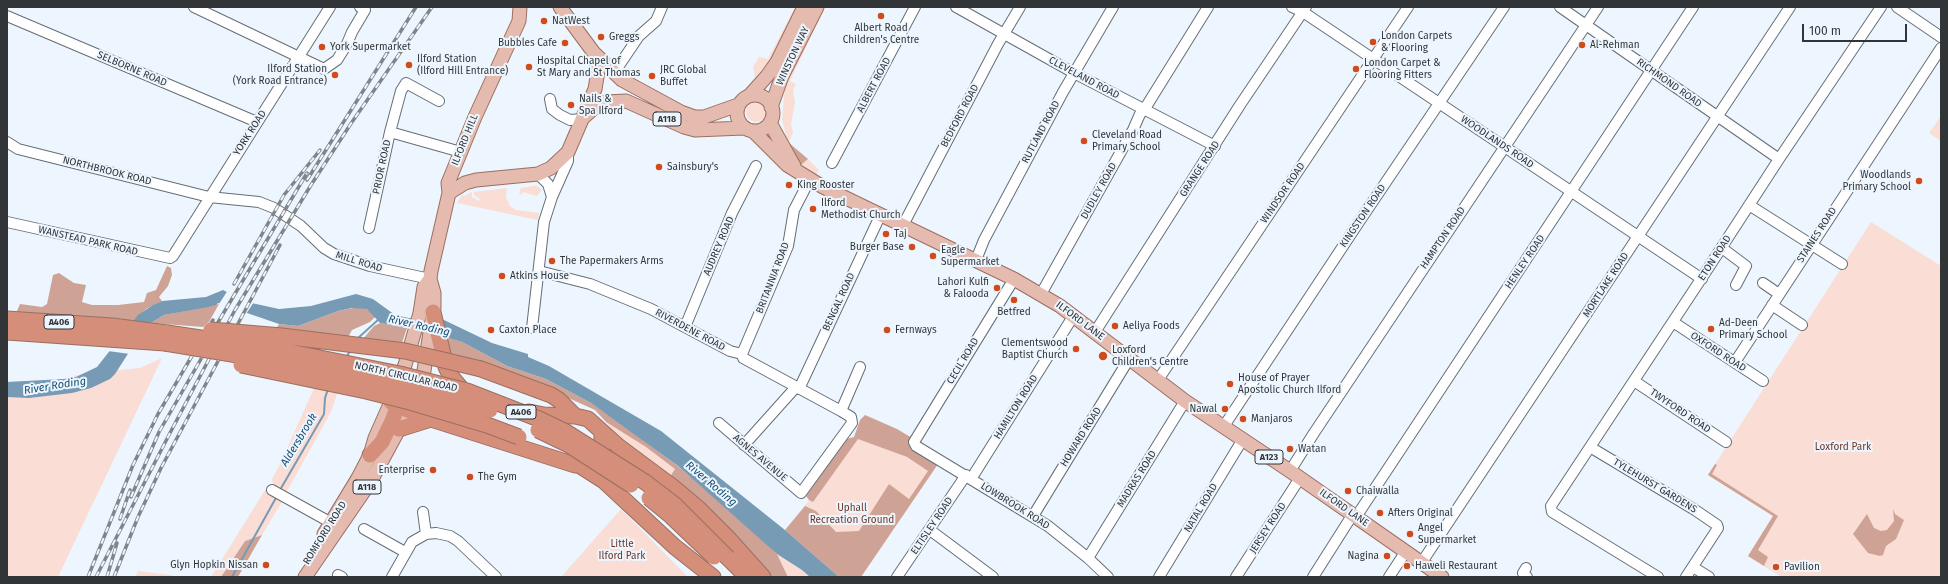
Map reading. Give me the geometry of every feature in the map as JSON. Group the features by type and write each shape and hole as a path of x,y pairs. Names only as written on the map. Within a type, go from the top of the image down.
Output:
{"highway":[{"path":"427,313 435,350 450,375 460,387"},
{"name":"NORTH CIRCULAR ROAD","path":"7,319 111,333 329,370 472,404 505,416 569,445 619,476 671,516 724,570 747,577"},
{"name":"A406","path":"111,333 190,327 325,341 405,352 481,369 540,390 558,400 575,416"},
{"name":"NORTH CIRCULAR ROAD","path":"7,332 111,333"},
{"name":"A406","path":"111,333 139,347 177,352 366,391 458,416 519,437 532,443 548,455"},
{"name":"A118","path":"370,455 382,442 399,406 410,376 414,375 423,377"},
{"name":"A406","path":"423,377 460,387 532,414 575,416 588,419 621,449 673,487 699,509 728,538 763,577"},
{"name":"A406","path":"399,406 431,419 579,466 604,481 675,547 724,570"},
{"path":"399,429 431,419"},
{"path":"579,466 590,463 599,454 602,444 602,432"}],"main road":[{"name":"ILFORD HILL","path":"399,406 411,346 427,313 434,293 430,279 449,193 448,183 475,117 519,21 520,7"},
{"name":"A118","path":"519,21 530,7"},
{"name":"A118","path":"560,7 594,53 614,73 630,85 680,112 695,117 717,113 738,105 749,96"},
{"name":"WINSTON WAY","path":"749,96 777,62 804,7"},
{"name":"WINSTON WAY","path":"771,107 782,76 817,7"},
{"name":"A118","path":"449,193 465,183 476,180 532,175 551,168 568,152 595,89 598,71 594,53"},
{"path":"749,96 754,95 763,97 771,107 773,112 770,123"},
{"name":"A118","path":"582,119 593,109 610,100 626,101 694,130 762,129 770,123"},
{"path":"738,105 738,120 749,129"},
{"name":"ILFORD LANE","path":"770,123 795,168"},
{"name":"ILFORD LANE","path":"749,129 787,165 795,168 810,179 902,227 976,260 1014,279 1074,315 1185,401 1243,439 1442,577"},
{"path":"460,155 462,172 476,180"},
{"path":"423,377 435,350"},
{"name":"ROMFORD ROAD","path":"299,577 300,571 371,481 399,429 399,406"},
{"name":"ROMFORD ROAD","path":"305,577 335,525 370,455"}],"street":[{"path":"194,7 324,69 337,60 365,10 360,7"},
{"name":"YORK ROAD","path":"170,258 174,256 209,197 330,7"},
{"path":"614,73 635,40 656,21 662,7"},
{"name":"ALBERT ROAD","path":"832,163 915,7"},
{"name":"CLEVELAND ROAD","path":"956,7 1074,73 1215,146"},
{"name":"BEDFORD ROAD","path":"902,227 1004,33 1020,7"},
{"name":"RUTLAND ROAD","path":"976,260 994,220 1074,73 1113,7"},
{"name":"DUDLEY ROAD","path":"1041,294 1133,130 1140,114 1144,110 1208,7"},
{"name":"WOODLANDS ROAD","path":"1292,7 1304,10 1439,104 1702,279"},
{"name":"WINDSOR ROAD","path":"1158,380 1374,60 1408,7"},
{"name":"KINGSTON ROAD","path":"1224,426 1504,7"},
{"name":"RICHMOND ROAD","path":"1560,7 1778,159"},
{"name":"HAMPTON ROAD","path":"1295,475 1314,433 1598,7"},
{"name":"HENLEY ROAD","path":"1312,577 1694,7"},
{"name":"MORTLAKE ROAD","path":"1422,562 1790,7"},
{"name":"ETON ROAD","path":"1658,577 1552,512 1550,509 1702,279 1778,159 1881,7"},
{"path":"1897,7 1941,37"},
{"name":"GRANGE ROAD","path":"1095,332 1304,10"},
{"name":"SELBORNE ROAD","path":"7,16 258,122"},
{"name":"STAINES ROAD","path":"1735,362 1941,48"},
{"path":"390,132 401,91 406,83 439,102"},
{"path":"550,99 552,109 560,115 570,120 582,119"},
{"name":"PRIOR ROAD","path":"369,228 390,132 460,155"},
{"name":"NORTHBROOK ROAD","path":"7,142 18,149 209,197"},
{"path":"532,328 544,222 552,197 568,161 568,152"},
{"name":"AUDREY ROAD","path":"685,327 732,214 756,166"},
{"path":"532,175 548,184 552,197"},
{"name":"BRITANNIA ROAD","path":"742,354 788,246 794,210 810,179"},
{"name":"MILL ROAD","path":"209,197 252,201 264,204 274,208 301,226 324,248 334,254 377,268 430,279"},
{"path":"1749,205 1842,264"},
{"name":"BENGAL ROAD","path":"744,445 797,388 880,216"},
{"name":"WANSTEAD PARK ROAD","path":"7,222 170,258"},
{"path":"1722,248 1746,266 1736,286"},
{"name":"RIVERDENE ROAD","path":"539,271 590,284 651,309 730,351 742,354 743,358 852,418 852,423 847,432 800,493"},
{"name":"CECIL ROAD","path":"915,444 915,438 1014,279"},
{"path":"1763,283 1779,294"},
{"path":"1772,305 1802,325"},
{"name":"HAMILTON ROAD","path":"968,477 1074,315"},
{"name":"OXFORD ROAD","path":"1673,322 1763,381"},
{"name":"HOWARD ROAD","path":"1033,516 1129,359"},
{"path":"841,411 860,367"},
{"name":"TWYFORD ROAD","path":"1634,380 1726,442"},
{"name":"MADRAS ROAD","path":"1088,558 1185,401"},
{"name":"AGNES AVENUE","path":"718,423 800,493"},
{"name":"NATAL ROAD","path":"1159,577 1243,439"},
{"name":"LOWBROOK ROAD","path":"915,444 1033,516 1068,540 1108,577"},
{"name":"TYLEHURST GARDENS","path":"1590,447 1715,523 1718,528 1693,567"},
{"name":"JERSEY ROAD","path":"1236,577 1295,475"},
{"name":"ELTISLEY ROAD","path":"897,577 968,477"},
{"path":"272,490 335,525"},
{"path":"423,512 426,534"},
{"path":"364,529 406,552"},
{"path":"930,530 993,577"},
{"path":"392,577 412,542 426,534 445,534 454,538 496,577"},
{"path":"1389,577 1406,551"},
{"path":"1686,577 1693,567 1709,577"}],"green space":[{"path":"795,7 799,7 773,57 755,78 753,67 759,57 768,59"},
{"path":"821,7 825,7 790,81 796,84 793,90 795,102 791,124 793,133 788,143 782,120 785,85"},
{"path":"756,102 763,105 766,112 763,119 756,122 749,119 746,112 749,105"},
{"path":"1941,116 1941,141 1929,133"},
{"path":"808,159 819,170 815,177 801,165"},
{"path":"537,186 542,190 537,196 523,192 522,195 519,193 521,188"},
{"path":"507,188 506,197 510,206 516,210 539,213 538,220 457,203 462,195 464,196 472,192 472,197 479,201 480,199 474,195 474,192"},
{"name":"Loxford Park","path":"1871,222 1941,266 1941,577 1781,577 1748,556 1773,516 1708,475"},
{"path":"162,358 58,577 7,577 7,382 64,379 85,373 140,368"},
{"path":"315,386 338,391 331,412 286,493 273,485 272,479"},
{"path":"606,422 646,447 675,469 668,480 618,439"},
{"name":"Uphall Recreation Ground","path":"854,437 907,457 932,473 861,577 839,577 785,530 807,503"},
{"path":"265,490 283,500 262,535 245,541 221,577 211,577"},
{"name":"Little Ilford Park","path":"621,509 688,577 561,577"},
{"path":"777,554 802,570 810,577 788,577"},
{"path":"138,571 170,575 177,577 135,577"}],"shaded area":[{"path":"788,142 808,159 801,165 798,161"},
{"path":"167,266 171,268 172,275 168,286 159,297 162,301 146,309 134,322 16,313 20,304 42,307 47,304 53,275 59,273 74,283 86,285 82,302 92,305 118,305 144,302 147,293 156,290"},
{"path":"219,304 209,322 203,327 151,323 164,315"},
{"path":"359,307 367,309 376,316 370,322 352,330 347,339 274,332 279,324 298,326 338,311"},
{"path":"380,323 407,328 401,346 362,340 374,326"},
{"path":"447,337 462,342 507,366 546,379 591,403 617,421 679,467 753,531 777,554 788,577 768,577 668,480 675,469 646,447 606,422 595,410 544,387 451,356"},
{"path":"865,415 897,429 944,457 861,577 839,577 785,530 805,506 816,511 836,532 859,531 889,484 909,499 928,471 907,457 858,439 813,502 809,500 806,496 846,439 854,437 860,420"},
{"path":"1715,464 1717,465 1712,474 1778,516 1758,550 1768,557 1764,566 1748,556 1773,516 1708,475"},
{"path":"1893,509 1895,514 1904,520 1896,539 1886,546 1883,555 1880,556 1868,553 1853,534 1867,514 1874,528 1881,531 1887,530 1894,521"},
{"path":"262,535 238,577 221,577 245,541"}],"water":[{"name":"River Roding","path":"223,290 247,302 279,309 311,306 356,294 373,299 395,315 409,318 444,320 492,343 528,354 528,357 549,366 661,431 785,530 839,577 810,577 777,554 678,466 591,403 546,379 507,366 462,342 426,331 380,323 367,309 352,308 338,311 298,326 279,324 218,303 208,307 164,315 151,323 110,379 91,388 72,393 29,398 7,397 7,382 76,377 97,367 138,315 153,305 162,301 206,297"}],"pier":[{"path":"228,290 254,302 246,314 219,304"},
{"path":"131,322 154,323 130,354 108,351"}],"waterway":[{"name":"Aldersbrook","path":"357,339 379,319"},
{"name":"Aldersbrook","path":"346,358 351,349"},
{"name":"Aldersbrook","path":"280,490 324,414 325,398 328,389"},
{"name":"Aldersbrook","path":"232,577 277,496"}],"railway":[{"path":"307,180 416,7"},
{"path":"96,577 235,310 311,185 352,122 432,7"},
{"path":"234,284 284,195 320,150"},
{"path":"214,329 307,173"},
{"path":"114,577 138,517 161,468 280,245"},
{"path":"88,577 133,465 158,414 213,320"},
{"path":"131,497 159,432 220,326"},
{"path":"120,519 130,490"},
{"path":"107,577 117,543"}],"place":[{"name":"Albert Road Children's Centre","path":"881,16"},
{"name":"NatWest","path":"544,21"},
{"name":"Greggs","path":"601,37"},
{"name":"London Carpets & Flooring","path":"1373,42"},
{"name":"Bubbles Cafe","path":"565,43"},
{"name":"Al-Rehman","path":"1582,45"},
{"name":"York Supermarket","path":"322,47"},
{"name":"Ilford Station (Ilford Hill Entrance)","path":"409,65"},
{"name":"Hospital Chapel of St Mary and St Thomas","path":"529,67"},
{"name":"London Carpet & Flooring Fitters","path":"1356,69"},
{"name":"Ilford Station (York Road Entrance)","path":"335,75"},
{"name":"JRC Global Buffet","path":"652,76"},
{"name":"Nails & Spa Ilford","path":"571,105"},
{"name":"Cleveland Road Primary School","path":"1084,141"},
{"name":"Sainsbury's","path":"659,167"},
{"name":"Woodlands Primary School","path":"1919,181"},
{"name":"King Rooster","path":"789,185"},
{"name":"Ilford Methodist Church","path":"813,209"},
{"name":"Taj","path":"886,234"},
{"name":"Burger Base","path":"912,247"},
{"name":"Eagle Supermarket","path":"933,256"},
{"name":"The Papermakers Arms","path":"552,261"},
{"name":"Atkins House","path":"502,276"},
{"name":"Lahori Kulfi & Falooda","path":"997,288"},
{"name":"Betfred","path":"1014,300"},
{"name":"Aeliya Foods","path":"1115,326"},
{"name":"Ad-Deen Primary School","path":"1711,329"},
{"name":"Caxton Place","path":"491,330"},
{"name":"Fernways","path":"887,330"},
{"name":"Clementswood Baptist Church","path":"1076,349"},
{"name":"Loxford Children's Centre","path":"1103,356"},
{"name":"House of Prayer Apostolic Church Ilford","path":"1230,384"},
{"name":"Nawal","path":"1225,409"},
{"name":"Manjaros","path":"1243,419"},
{"name":"Watan","path":"1290,449"},
{"name":"Enterprise","path":"433,470"},
{"name":"The Gym","path":"470,477"},
{"name":"Chaiwalla","path":"1348,491"},
{"name":"Afters Original","path":"1380,513"},
{"name":"Angel Supermarket","path":"1410,534"},
{"name":"Nagina","path":"1387,556"},
{"name":"Glyn Hopkin Nissan","path":"266,565"},
{"name":"Haweli Restaurant","path":"1407,566"},
{"name":"Pavilion","path":"1776,567"}]}
